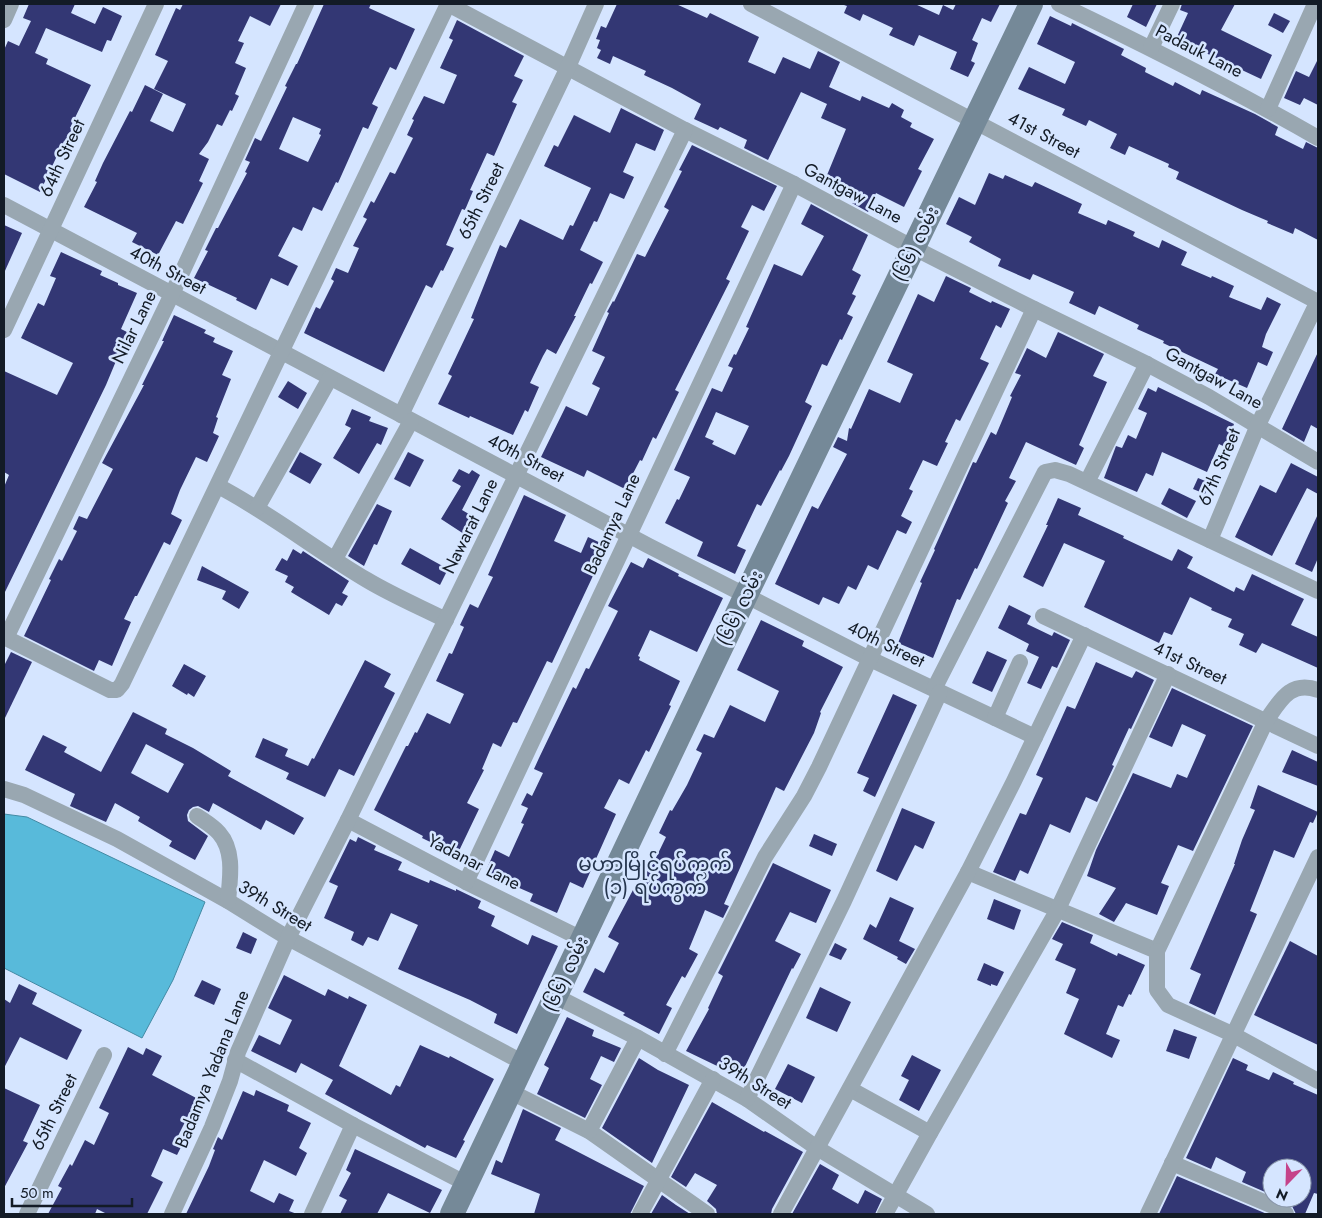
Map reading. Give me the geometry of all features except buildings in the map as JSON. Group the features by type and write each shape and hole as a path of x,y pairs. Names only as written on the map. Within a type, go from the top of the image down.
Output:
{"street":[{"path":"4,20 11,4"},
{"name":"64th Street","path":"4,330 156,4"},
{"name":"Nilar Lane","path":"5,638 172,294 306,4"},
{"path":"5,638 110,690 117,690 122,684 448,4"},
{"name":"Gantgaw Lane","path":"448,4 685,130 794,184 914,248 1147,364 1258,425 1318,462"},
{"name":"65th Street","path":"334,559 406,418 596,4"},
{"name":"41st Street","path":"751,4 1318,302"},
{"name":"(၆၆) လမ်း","path":"452,1214 746,595 1031,4"},
{"name":"Padauk Lane","path":"1059,4 1151,48 1268,109 1318,138"},
{"path":"1151,48 1172,4"},
{"path":"1268,109 1315,4"},
{"name":"Nawarat Lane","path":"288,938 348,820 685,130"},
{"name":"Badamya Lane","path":"466,882 794,184"},
{"name":"40th Street","path":"4,205 629,535 868,658 1035,737"},
{"name":"67th Street","path":"1210,540 1258,425 1318,302"},
{"path":"665,1054 765,857 804,796 1034,309"},
{"path":"1086,482 1147,364"},
{"path":"257,508 330,378"},
{"path":"747,1099 844,901 937,691 1045,472 1055,470 1086,482 1318,591"},
{"path":"218,486 257,508 368,580 446,620"},
{"name":"41st Street","path":"1044,616 1318,746"},
{"path":"781,1214 968,872 1084,635"},
{"path":"996,718 1020,662"},
{"path":"885,1214 1057,910 1168,674"},
{"path":"1318,690 1303,686 1292,690 1283,697 1266,721 1157,951 1157,990 1168,1006 1232,1034 1318,1081"},
{"name":"39th Street","path":"4,789 24,795 117,839 228,901 288,938 524,1063"},
{"path":"197,816 219,832 226,845 231,871 228,901"},
{"name":"Yadanar Lane","path":"348,820 466,882 582,939"},
{"path":"1148,1214 1232,1034 1318,857"},
{"path":"968,872 1157,951"},
{"name":"Badamya Yadana Lane","path":"172,1214 212,1127 230,1081 235,1060 288,938"},
{"name":"39th Street","path":"555,996 713,1079 747,1099 817,1148 894,1196 927,1214"},
{"path":"589,1131 638,1038"},
{"name":"65th Street","path":"27,1214 104,1055"},
{"path":"235,1060 352,1125 467,1184"},
{"path":"640,1214 713,1079"},
{"path":"850,1089 930,1133"},
{"path":"511,1092 589,1131 707,1214"},
{"path":"312,1214 352,1125"},
{"path":"1172,1163 1278,1208 1286,1214"}],"water":[{"path":"4,814 27,817 205,902 173,980 142,1038 4,968"}],"district":[{"name":"မဟာမြိုင်ရပ်ကွက် (၁) ရပ်ကွက်","path":"655,876"}]}
